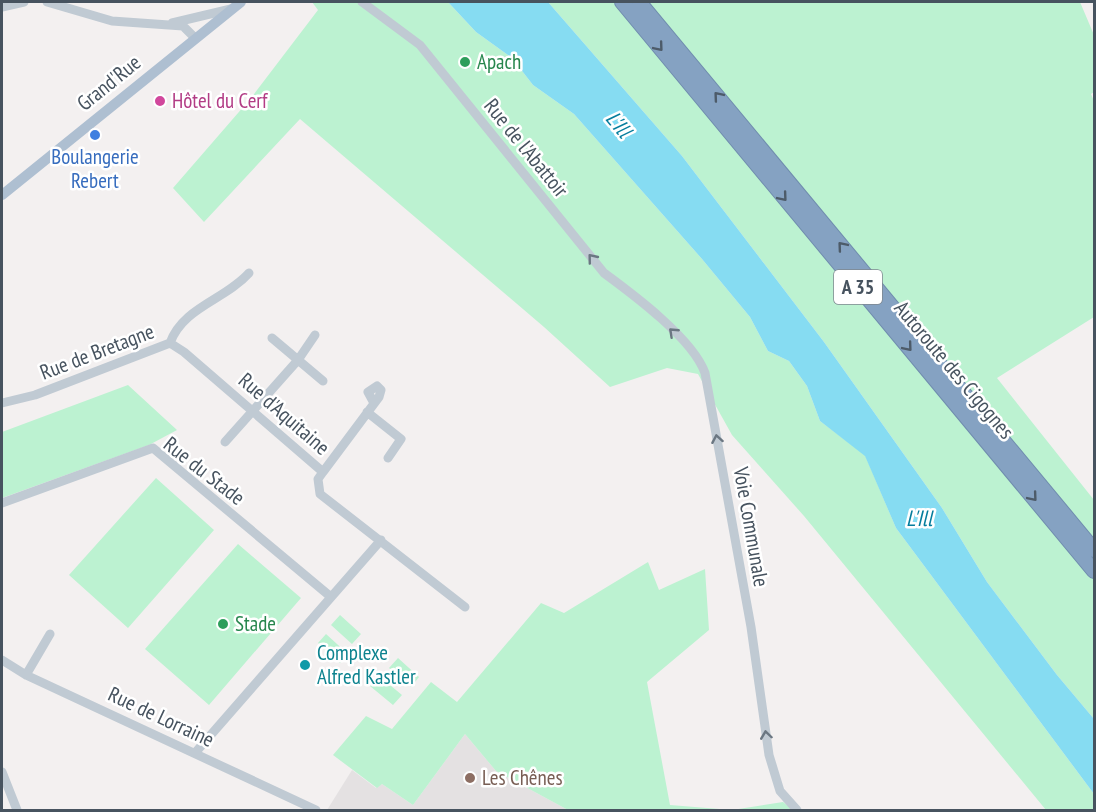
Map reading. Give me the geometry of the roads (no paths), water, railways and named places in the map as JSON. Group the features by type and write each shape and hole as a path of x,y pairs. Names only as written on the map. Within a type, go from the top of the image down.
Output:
{"highway":[{"name":"Autoroute des Cigognes","path":"622,2 1095,571"},
{"name":"Autoroute des Cigognes","path":"639,2 1095,549"}],"main road":[{"name":"Grand'Rue","path":"2,195 236,5"}],"street":[{"path":"2,7 24,2"},
{"path":"47,2 112,21 183,26 200,35"},
{"name":"Rue de l'Abattoir","path":"363,2 420,45 604,273 634,295"},
{"path":"170,24 236,5"},
{"path":"182,20 195,21 200,35"},
{"name":"Rue de Bretagne","path":"2,403 35,395 170,343 175,330 185,318 238,286 249,273"},
{"name":"Voie Communale","path":"634,295 699,357 705,373 749,617 769,755 780,791 797,810"},
{"path":"225,442 298,360 315,335"},
{"path":"272,339 323,381"},
{"name":"Rue d'Aquitaine","path":"170,343 323,472 318,479 320,494 381,540"},
{"path":"323,472 374,403"},
{"path":"367,412 401,439 388,458"},
{"name":"Rue du Stade","path":"2,503 153,448 331,597"},
{"path":"195,753 381,540 465,607"},
{"path":"26,675 50,634"},
{"name":"Rue de Lorraine","path":"2,660 26,675 316,810"},
{"path":"2,772 17,810"}],"water":[{"name":"L'Ill","path":"448,2 548,2 682,156 824,342 942,508 987,582 1057,675 1094,719 1094,794 896,528 865,456 820,421 807,386 789,361 768,351 750,317 574,114 533,85 512,58 476,32"}],"place":[{"name":"Apach","path":"465,62"},
{"name":"Hôtel du Cerf","path":"160,101"},
{"name":"Boulangerie Rebert","path":"95,135"},
{"name":"Stade","path":"223,624"},
{"name":"Complexe Alfred Kastler","path":"305,665"},
{"name":"Les Chênes","path":"470,778"}]}
